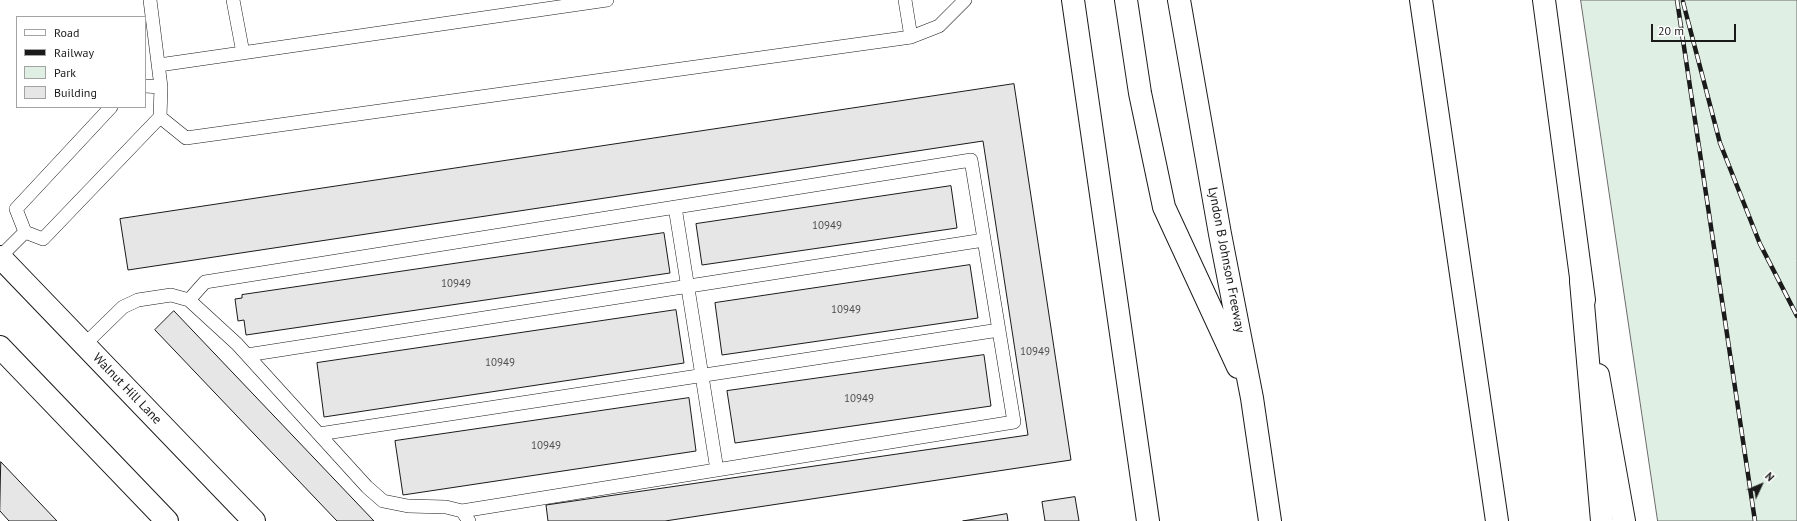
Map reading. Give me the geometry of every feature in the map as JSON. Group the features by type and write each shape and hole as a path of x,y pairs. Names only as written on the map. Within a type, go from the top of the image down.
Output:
{"main road":[{"path":"1073,0 1148,521"},
{"path":"1126,0 1140,93 1164,207 1252,398"},
{"name":"Lyndon B Johnson Freeway","path":"1179,0 1219,226 1252,398 1270,521"},
{"path":"1421,0 1497,521"},
{"path":"1544,0 1581,281 1602,521"},
{"name":"Walnut Hill Lane","path":"0,257 254,521"},
{"path":"1581,281 1624,521"},
{"path":"0,347 167,521"}],"lane":[{"path":"110,108 16,209 25,232 43,239 160,117 162,87 150,0"},
{"path":"233,0 243,53"},
{"path":"159,65 607,0"},
{"path":"905,0 911,37"},
{"path":"160,117 186,138 911,37 939,26 965,0"},
{"path":"146,86 162,87"},
{"path":"84,345 123,307 138,300 171,295 189,300 247,355 367,487 383,501 408,506 446,507 466,516 717,470 1014,422 971,160 204,282 189,300"},
{"path":"675,207 717,470"},
{"path":"0,257 25,232"},
{"path":"247,355 984,240"},
{"path":"319,434 999,330"}],"green space":[{"path":"1581,0 1797,0 1797,521 1658,521"}],"building":[{"path":"1014,84 1071,460 665,521 548,521 546,505 1028,435 983,141 128,270 120,219"},
{"path":"951,186 957,228 702,265 696,224"},
{"path":"664,233 670,273 246,335 244,320 238,321 235,299 242,298 242,295"},
{"path":"970,265 978,318 722,355 715,303"},
{"path":"676,310 684,363 324,417 317,363"},
{"path":"174,311 374,521 337,521 155,330"},
{"path":"984,355 991,406 735,443 727,391"},
{"path":"689,398 696,451 403,495 395,441"},
{"path":"1,462 57,521 9,521 0,511"},
{"path":"1075,497 1079,521 1045,521 1042,502"},
{"path":"1007,514 1008,521 963,521"}],"railway":[{"path":"1677,0 1755,521"},
{"path":"1683,2 1720,143 1760,244 1797,316"}]}
